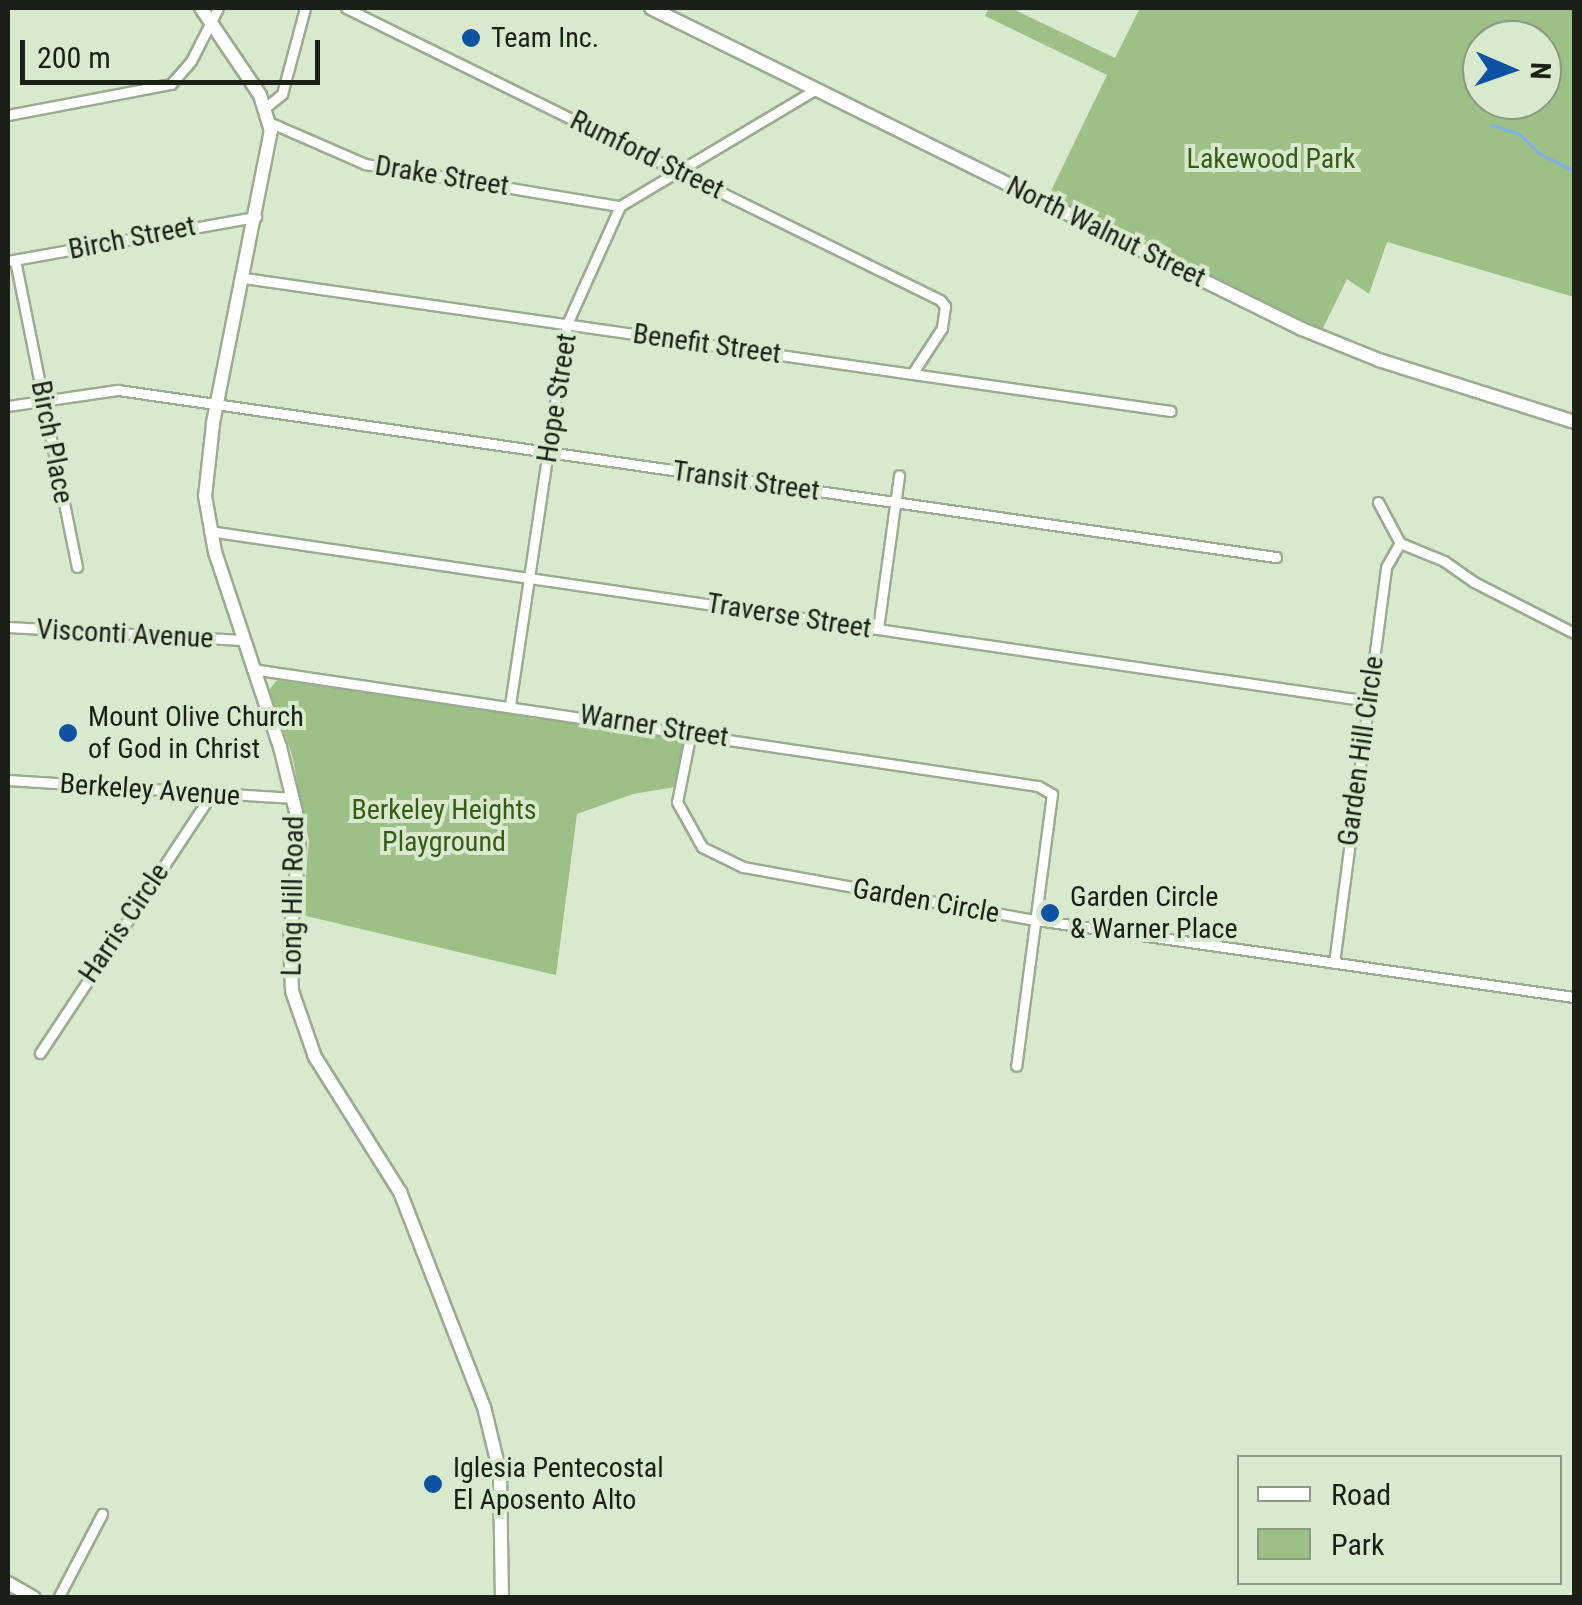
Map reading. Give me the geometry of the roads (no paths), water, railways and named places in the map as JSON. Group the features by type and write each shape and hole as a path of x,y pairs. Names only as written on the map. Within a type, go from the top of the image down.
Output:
{"main road":[{"name":"Long Hill Road","path":"201,8 266,107 270,122 271,143 205,480 209,531 293,798 299,849 289,951 295,1003 321,1067 376,1147 400,1192 484,1408 500,1473 502,1598"},
{"name":"North Walnut Street","path":"651,8 1324,339 1574,422"},
{"path":"8,1583 34,1598"}],"street":[{"path":"8,115 171,84 183,73 218,8"},
{"path":"266,107 281,96 305,8"},
{"name":"Rumford Street","path":"346,8 818,236 946,306 942,328 912,374"},
{"path":"620,206 816,89"},
{"name":"Drake Street","path":"270,122 366,164 620,206"},
{"name":"Hope Street","path":"510,705 568,324 620,206"},
{"name":"Birch Street","path":"11,260 256,217"},
{"name":"Birch Place","path":"11,260 77,566"},
{"name":"Benefit Street","path":"244,278 1170,411"},
{"name":"Transit Street","path":"8,406 118,390 1276,558"},
{"path":"878,629 899,475"},
{"path":"1378,502 1400,543 1444,562 1474,582 1574,633"},
{"name":"Traverse Street","path":"209,531 1368,701"},
{"name":"Garden Hill Circle","path":"1334,963 1387,561 1400,543"},
{"name":"Visconti Avenue","path":"8,627 242,640"},
{"name":"Warner Street","path":"252,670 1002,778 1052,794 1036,920"},
{"name":"Garden Circle","path":"690,732 677,802 702,846 751,870 1036,920 1574,998"},
{"name":"Berkeley Avenue","path":"8,780 293,798"},
{"name":"Harris Circle","path":"40,1053 211,795"},
{"path":"1016,1066 1036,920"},
{"path":"58,1598 102,1514"}],"waterway":[{"path":"1492,125 1519,133 1539,153 1574,171"}],"place":[{"name":"Team Inc.","path":"471,38"},
{"name":"Mount Olive Church of God in Christ","path":"68,733"},
{"name":"Garden Circle & Warner Place","path":"1050,913"},
{"name":"Iglesia Pentecostal El Aposento Alto","path":"433,1484"}],"park label":[{"name":"Lakewood Park","path":"1271,159"},
{"name":"Berkeley Heights Playground","path":"444,826"}]}
